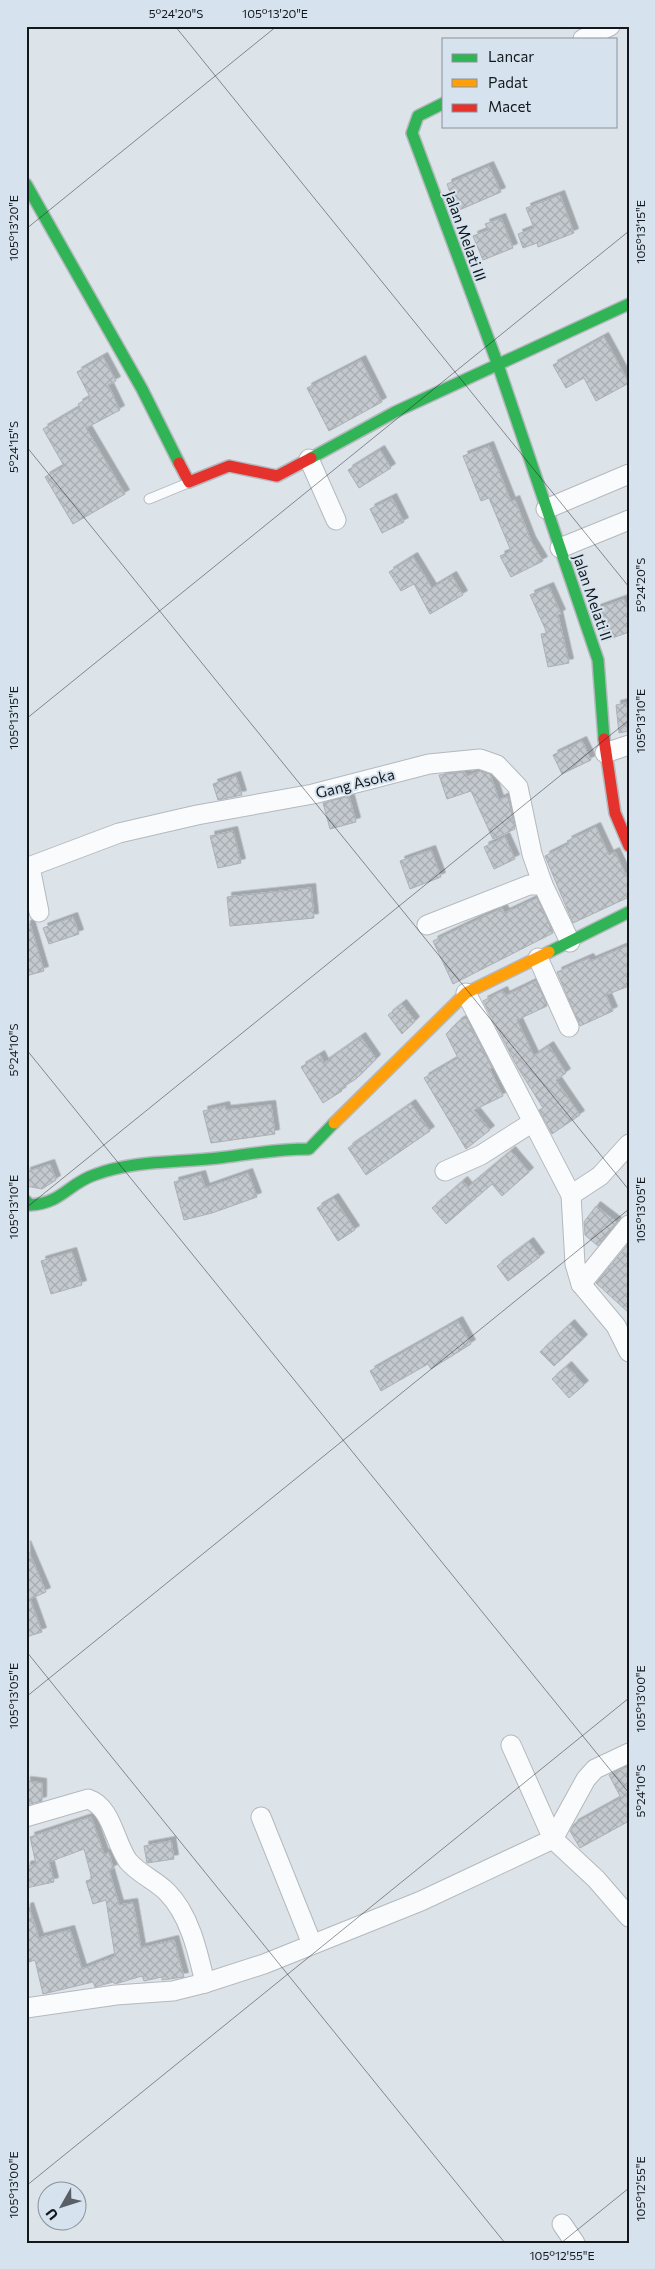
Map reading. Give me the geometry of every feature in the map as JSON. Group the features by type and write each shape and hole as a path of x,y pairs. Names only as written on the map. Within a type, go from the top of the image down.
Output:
{"street":[{"path":"584,38 610,26"},
{"name":"Jalan Melati III","path":"442,104 414,118 412,133 498,365"},
{"path":"26,184 142,388 189,482 225,467 234,466 265,476 277,476 395,412 629,304"},
{"name":"Jalan Melati II","path":"498,365 598,660 605,753 615,813 629,846"},
{"path":"308,459 336,520"},
{"path":"546,509 629,474"},
{"path":"560,548 629,520"},
{"path":"605,753 629,745"},
{"name":"Gang Asoka","path":"28,868 119,833 197,815 313,794 429,764 480,759 497,765 518,787 532,854 543,885 570,942"},
{"path":"28,868 39,912"},
{"path":"427,925 529,886 543,885"},
{"path":"28,1204 47,1204 92,1175 133,1164 218,1158 275,1149 308,1149 466,993 629,912"},
{"path":"538,958 569,1027"},
{"path":"466,993 571,1195 575,1264 581,1284 616,1326 629,1352"},
{"path":"445,1171 482,1155 533,1122"},
{"path":"571,1195 600,1176 629,1144"},
{"path":"581,1284 629,1225"},
{"path":"512,1745 553,1839 596,1879 629,1917"},
{"path":"26,2008 116,1995 173,1991 205,1983 264,1964 421,1901 553,1839 586,1778 595,1769 629,1753"},
{"path":"26,1816 88,1799 101,1805 128,1860 140,1873 167,1892 179,1908 191,1932 205,1983"},
{"path":"260,1818 312,1944"},
{"path":"562,2224 575,2243"}],"lane":[{"path":"149,499 189,482"}],"building":[{"path":"489,166 501,192 457,211 447,184"},
{"path":"560,195 574,233 538,247 537,243 523,248 518,234 534,228 526,208"},
{"path":"501,218 513,248 483,260 473,236 488,230 485,224"},
{"path":"604,337 629,383 596,401 584,378 566,388 553,365"},
{"path":"103,357 116,381 108,385 120,410 86,428 125,494 73,524 45,477 64,466 43,429 80,407 78,404 90,397 77,372"},
{"path":"361,360 382,402 329,431 307,388"},
{"path":"489,446 511,502 515,500 531,541 543,561 511,577 500,556 511,551 489,498 481,501 463,456"},
{"path":"380,450 391,468 359,488 348,470"},
{"path":"392,498 404,522 382,533 370,509"},
{"path":"413,557 432,588 452,576 463,595 430,614 414,584 401,591 389,572"},
{"path":"549,587 561,614 558,615 569,663 548,667 541,634 547,633 530,595"},
{"path":"624,599 629,611 629,632 607,640 596,609"},
{"path":"629,702 629,731 619,733 616,705"},
{"path":"582,741 591,760 562,774 553,755"},
{"path":"481,771 490,774 499,800 508,796 515,829 493,839 471,791 447,799 439,775 465,772 467,776"},
{"path":"236,776 242,795 218,800 213,784"},
{"path":"349,796 356,822 330,829 323,803"},
{"path":"596,827 609,855 615,852 629,881 629,897 573,923 545,856 569,844 567,841"},
{"path":"233,831 241,863 218,868 210,836"},
{"path":"505,837 515,859 494,869 484,847"},
{"path":"431,850 441,877 410,889 400,861"},
{"path":"311,888 314,918 230,926 227,897"},
{"path":"537,898 553,933 453,984 433,941 502,908 505,913"},
{"path":"73,917 79,934 49,944 43,928"},
{"path":"30,924 44,971 26,976 26,925"},
{"path":"629,945 629,986 606,995 613,1011 580,1026 557,972 589,958 591,961"},
{"path":"536,981 547,1006 517,1020 534,1056 549,1046 566,1073 556,1080 580,1115 552,1134 539,1110 543,1108 518,1068 483,1001 503,991 505,996"},
{"path":"402,1004 415,1021 402,1034 388,1015"},
{"path":"466,1018 492,1068 490,1070 503,1096 474,1110 490,1130 466,1149 424,1078 458,1058 446,1034 458,1022"},
{"path":"361,1037 376,1059 356,1079 340,1089 342,1091 323,1103 301,1067 320,1055 324,1063"},
{"path":"411,1104 430,1131 366,1175 348,1148"},
{"path":"271,1105 275,1134 211,1143 203,1111 225,1106 226,1110"},
{"path":"511,1151 529,1172 502,1196 492,1184 446,1224 432,1208 463,1181 468,1187"},
{"path":"50,1164 56,1180 42,1189 26,1186 26,1172"},
{"path":"248,1173 257,1197 212,1213 184,1220 174,1182 201,1175 205,1188"},
{"path":"334,1198 355,1230 338,1241 317,1208"},
{"path":"596,1206 617,1222 598,1246 585,1235 584,1222"},
{"path":"529,1242 540,1257 508,1281 497,1266"},
{"path":"629,1243 629,1313 596,1283"},
{"path":"72,1252 82,1285 51,1294 41,1261"},
{"path":"458,1321 471,1344 431,1369 428,1364 381,1391 370,1371"},
{"path":"570,1324 583,1339 554,1366 540,1352"},
{"path":"567,1366 584,1385 569,1398 552,1379"},
{"path":"26,1545 46,1592 30,1599 42,1632 26,1637"},
{"path":"629,1766 629,1821 580,1848 570,1831 574,1824 621,1798 609,1775"},
{"path":"26,1781 42,1783 42,1801 26,1805"},
{"path":"91,1817 104,1854 109,1853 113,1869 109,1870 119,1905 133,1903 141,1948 174,1940 184,1977 162,1980 162,1977 144,1981 142,1976 115,1984 113,1982 95,1987 93,1982 43,1994 35,1960 26,1963 26,1908 29,1907 39,1938 70,1930 82,1969 115,1956 106,1900 93,1904 86,1881 92,1879 84,1849 49,1862 54,1882 26,1888 26,1866 36,1864 30,1837"},
{"path":"171,1841 174,1859 147,1863 144,1846"}],"traffic: fast":[{"path":"442,104 418,116 412,133 498,365 598,660 604,739"},
{"path":"26,184 142,389 179,463"},
{"path":"311,458 395,412 629,304"},
{"path":"549,952 629,912"},
{"path":"26,1201 30,1205 41,1204 50,1201 94,1175 140,1164 309,1149 334,1123"}],"traffic: slow":[{"path":"334,1123 466,993 549,952"}],"traffic: jam":[{"path":"179,463 189,482 229,466 277,476 311,458"},
{"path":"604,739 615,813 629,846"}]}
